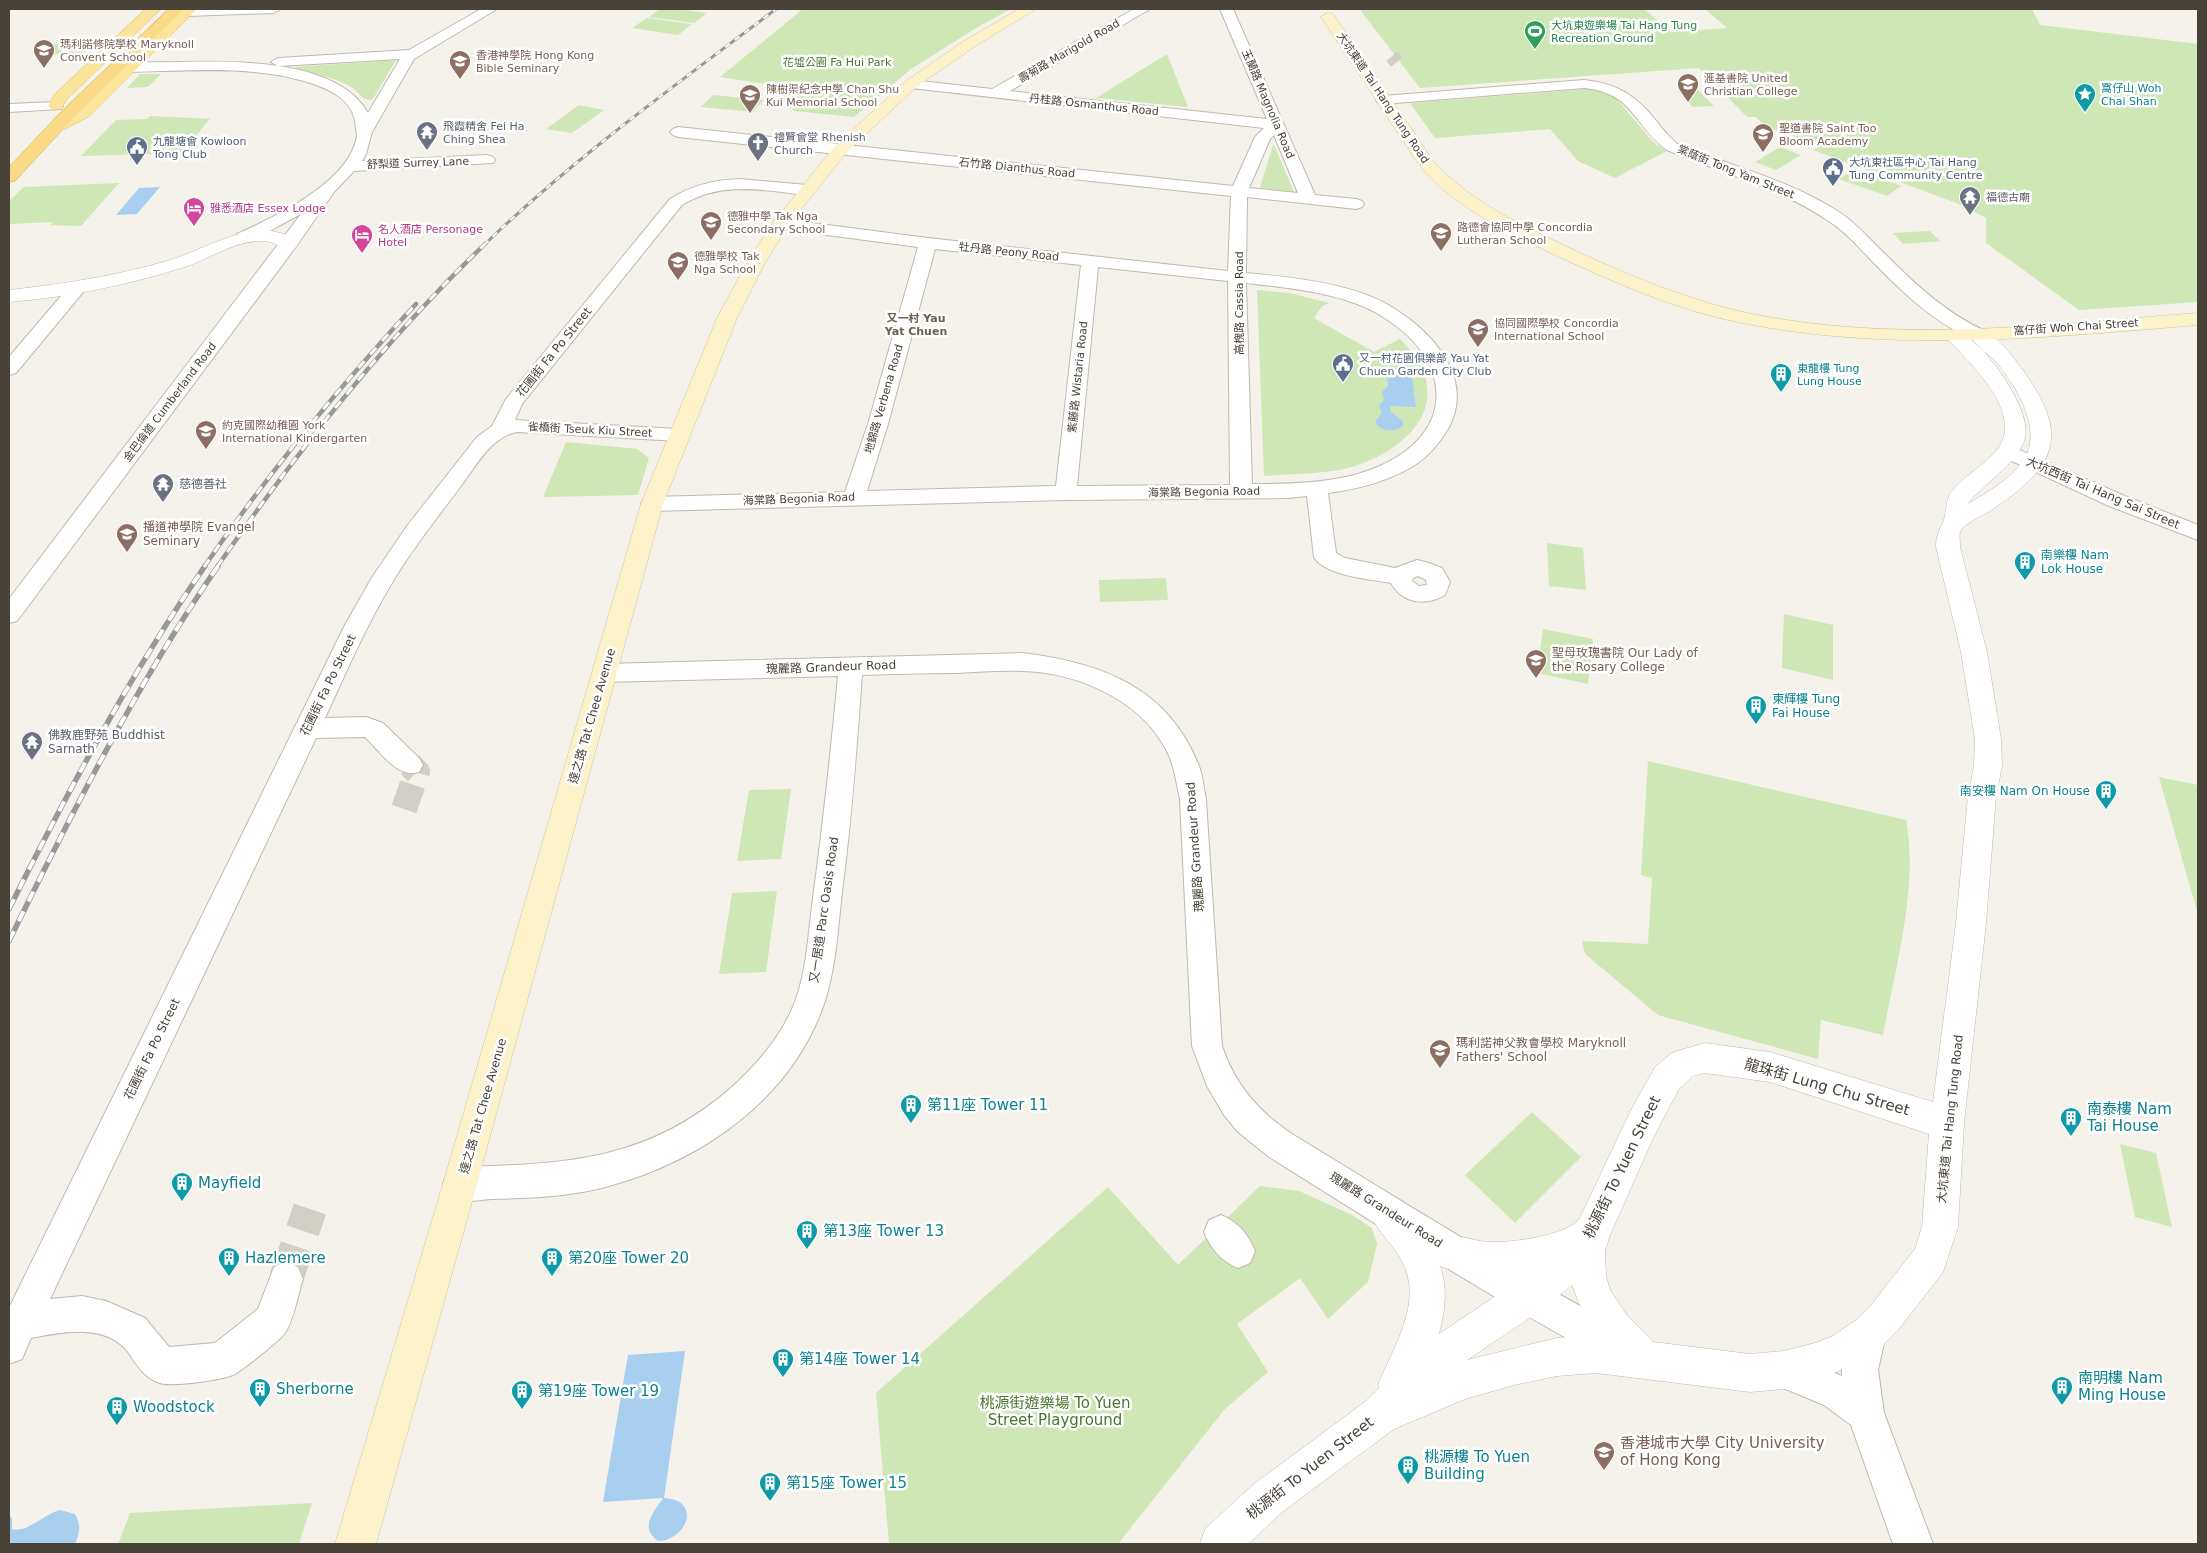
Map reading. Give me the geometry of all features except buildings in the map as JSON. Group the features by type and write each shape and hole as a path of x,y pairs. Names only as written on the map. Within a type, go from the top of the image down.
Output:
{"highway":[{"path":"9,177 59,126 92,86 167,9"},
{"path":"38,123 56,106 92,86 184,10"}],"main road":[{"path":"56,106 60,97 154,9"},
{"name":"達之路 Tat Chee Avenue","path":"355,1544 460,1184 652,504 727,318 757,261 781,224 842,149 911,84 969,44 1029,9"},
{"path":"59,126 82,114 184,10"},
{"name":"大坑東道 Tai Hang Tung Road","path":"1325,12 1433,171 1468,199 1516,227 1630,281 1700,306 1789,325 1877,335 1954,335"},
{"name":"窩仔街 Woh Chai Street","path":"1954,335 2198,319"}],"street":[{"path":"184,10 274,9"},
{"path":"9,296 78,287 153,270 201,255 244,238 295,212 328,188 350,166 360,148 364,132 386,98 409,56 490,9"},
{"name":"壽菊路 Marigold Road","path":"995,93 1142,9"},
{"name":"玉蘭路 Magnolia Road","path":"1227,9 1309,199"},
{"path":"129,68 281,66 413,54"},
{"path":"281,66 330,86 348,97 362,117 364,132"},
{"name":"丹桂路 Osmanthus Road","path":"911,84 1276,124"},
{"name":"棠蔭街 Tong Yam Street","path":"1383,100 1584,84 1612,89 1627,97 1669,145 1798,196 1837,219 1855,233 1924,303 1949,320 1976,334"},
{"path":"354,104 371,105 386,98"},
{"path":"9,108 56,106"},
{"name":"高槐路 Cassia Road","path":"1242,492 1238,277 1239,192 1263,137 1276,124"},
{"name":"石竹路 Dianthus Road","path":"678,132 1356,204"},
{"name":"舒梨道 Surrey Lane","path":"350,166 487,160"},
{"name":"花圃街 Fa Po Street","path":"14,1334 307,728 379,585 415,531 489,436 501,429 513,403 676,202 694,191 714,185 807,190"},
{"name":"金巴倫道 Cumberland Road","path":"9,615 289,244 328,188"},
{"name":"牡丹路 Peony Road","path":"781,224 928,243 1238,277"},
{"path":"244,238 274,236 286,240 289,244"},
{"name":"地錦路 Verbena Road","path":"854,498 878,424 928,243"},
{"name":"紫藤路 Wistaria Road","path":"1066,493 1090,260"},
{"name":"海棠路 Begonia Road","path":"652,504 1066,493 1242,492 1317,488 1354,482 1380,474 1422,449 1438,431 1445,415 1448,397 1447,380 1436,357 1421,338 1406,324 1367,303 1317,288 1238,277"},
{"path":"9,369 78,287"},
{"path":"1956,522 1999,493 2034,463 2041,452 2043,434 2031,399 1993,347 1976,334"},
{"name":"大坑東道 Tai Hang Tung Road","path":"1527,1298 1643,1359 1750,1373 1784,1370 1815,1362 1844,1350 1868,1334 1885,1317 1930,1259 1940,1227 1947,1123 1971,923 1988,748 1974,652 1948,547 1949,530 1956,522 1957,504 1960,497 2014,444 2017,428 2013,411 1986,370 1954,335"},
{"name":"雀橋街 Tseuk Kiu Street","path":"501,429 517,426 679,435"},
{"name":"大坑西街 Tai Hang Sai Street","path":"2008,451 2117,501 2198,533"},
{"path":"1317,488 1325,557 1339,565 1401,577"},
{"name":"瑰麗路 Grandeur Road","path":"605,673 1005,662 1057,666 1090,675 1120,689 1140,702 1168,730 1183,756 1192,785 1204,1026 1207,1046 1213,1065 1235,1104 1264,1134 1388,1214 1527,1298"},
{"name":"又一居道 Parc Oasis Road","path":"460,1184 582,1176 624,1166 664,1151 701,1130 735,1105 764,1077 787,1046 804,1014 816,982 833,857 851,666"},
{"path":"307,728 366,727 374,730 410,765"},
{"name":"龍珠街 Lung Chu Street","path":"1705,1058 1770,1067 1947,1123"},
{"name":"桃源街 To Yuen Street","path":"1220,1544 1268,1498 1380,1415 1432,1363 1464,1339 1527,1298 1566,1266 1590,1235 1642,1124 1667,1078 1684,1064 1705,1058"},
{"path":"1380,1415 1419,1344 1426,1318 1428,1293 1422,1261 1410,1237 1388,1214"},
{"path":"1453,1253 1490,1260 1531,1256 1561,1249 1590,1235"},
{"path":"1590,1235 1585,1260 1592,1292 1599,1308 1612,1326 1643,1359"},
{"path":"14,1334 67,1314 103,1316 131,1331 153,1359 162,1366 222,1361 272,1321 286,1278"},
{"path":"1868,1334 1860,1370 1865,1413 1914,1544"},
{"name":"桃源街 To Yuen Street","path":"1380,1415 1464,1380 1514,1366 1557,1357 1596,1354 1643,1359"},
{"path":"1784,1370 1833,1390 1856,1404 1865,1413"}],"green space":[{"path":"660,9 678,9 707,13 694,23 649,17"},
{"name":"花墟公園 Fa Hui Park","path":"803,9 1011,9 981,25 911,69 854,117 794,111 765,84 720,77"},
{"path":"1368,9 1644,9 1671,32 1727,28 1705,9 2032,9 2040,25 2198,44 2198,302 2079,310 1986,243 1986,218 1959,204 1813,150 1820,146 1765,126 1756,117 1747,117 1699,68 1420,88 1361,11"},
{"path":"647,18 692,24 678,35 632,28"},
{"path":"95,43 83,54 34,55 46,44"},
{"path":"1167,54 1188,107 1096,98"},
{"path":"396,60 373,99 370,100 367,100 351,87 337,80 294,67"},
{"path":"140,74 161,74 148,87 127,88"},
{"path":"1588,89 1615,97 1653,142 1667,151 1615,178 1578,161 1550,129 1435,138 1410,103"},
{"path":"1698,90 1714,106 1693,107 1678,91"},
{"path":"713,95 764,100 753,112 701,107"},
{"path":"579,105 604,110 572,133 546,129"},
{"path":"150,116 210,119 181,153 81,156 116,120 147,119"},
{"path":"1274,145 1294,192 1260,188"},
{"path":"1780,147 1801,155 1776,170 1755,162"},
{"path":"1854,169 1901,186 1887,196 1839,179"},
{"path":"119,183 81,226 50,225 53,222 9,224 9,201 24,187"},
{"path":"1930,231 1940,241 1903,244 1893,233"},
{"name":"又一村花園俱樂部 Yau Yat Chuen Garden City Club","path":"1257,290 1290,293 1329,303 1322,306 1314,318 1374,352 1400,339 1418,361 1425,377 1427,395 1424,411 1417,425 1391,449 1376,458 1360,464 1344,469 1314,473 1264,476"},
{"path":"566,442 637,449 649,458 638,495 543,497"},
{"path":"1547,543 1583,548 1586,590 1549,586"},
{"path":"1166,578 1168,600 1100,602 1099,580"},
{"path":"1784,614 1833,625 1833,680 1782,668"},
{"path":"1543,629 1593,639 1588,684 1537,673"},
{"path":"1648,761 1906,820 1910,871 1908,899 1883,1035 1821,1020 1818,1059 1658,1015 1585,954 1582,941 1648,944 1652,878 1641,875"},
{"path":"2159,777 2198,785 2198,915"},
{"path":"791,789 781,859 737,861 749,790"},
{"path":"777,891 766,972 719,974 732,893"},
{"path":"1532,1112 1581,1157 1515,1223 1465,1175"},
{"path":"2120,1144 2156,1153 2172,1227 2135,1217"},
{"name":"桃源街遊樂場 To Yuen Street Playground","path":"1260,1186 1299,1191 1352,1215 1372,1228 1377,1244 1368,1282 1328,1319 1300,1278 1237,1324 1268,1372 1224,1410 1118,1544 889,1544 876,1393 1108,1187 1178,1265"},
{"path":"312,1503 299,1544 118,1544 130,1513"}],"water":[{"path":"160,187 137,214 116,215 139,188"},
{"path":"1386,369 1411,370 1416,407 1390,406 1391,412 1403,421 1403,426 1396,430 1384,430 1375,422 1382,412 1379,406 1384,400 1382,392 1388,386"},
{"path":"685,1351 664,1498 681,1503 686,1511 687,1518 685,1524 676,1534 670,1538 658,1541 652,1536 649,1525 652,1514 663,1498 603,1502 628,1355"},
{"path":"60,1510 75,1514 77,1518 79,1529 75,1544 9,1544 9,1514 12,1519 12,1529 17,1530 23,1529"}],"tunnel":[{"path":"1392,56 1397,62"},
{"path":"404,809 417,772 410,765"},
{"path":"286,1279 310,1209"}],"railway":[{"path":"484,245 518,213 590,152 776,9"},
{"path":"217,567 278,481 343,398 412,319 484,245"},
{"path":"204,567 305,431 416,304"},
{"path":"9,909 101,734 151,649 205,566"},
{"path":"9,941 81,797 133,702 188,611 218,566"}],"place":[{"name":"大坑東遊樂場 Tai Hang Tung Recreation Ground","path":"1535,50"},
{"name":"瑪利諾修院學校 Maryknoll Convent School","path":"44,69"},
{"name":"香港神學院 Hong Kong Bible Seminary","path":"460,80"},
{"name":"滙基書院 United Christian College","path":"1688,103"},
{"name":"窩仔山 Woh Chai Shan","path":"2085,113"},
{"name":"陳樹渠紀念中學 Chan Shu Kui Memorial School","path":"750,114"},
{"name":"飛霞精舍 Fei Ha Ching Shea","path":"427,151"},
{"name":"聖道書院 Saint Too Bloom Academy","path":"1763,153"},
{"name":"禮賢會堂 Rhenish Church","path":"758,162"},
{"name":"九龍塘會 Kowloon Tong Club","path":"137,166"},
{"name":"大坑東社區中心 Tai Hang Tung Community Centre","path":"1833,187"},
{"name":"福德古廟","path":"1970,216"},
{"name":"雅悉酒店 Essex Lodge","path":"194,227"},
{"name":"德雅中學 Tak Nga Secondary School","path":"711,241"},
{"name":"路德會協同中學 Concordia Lutheran School","path":"1441,252"},
{"name":"名人酒店 Personage Hotel","path":"362,254"},
{"name":"德雅學校 Tak Nga School","path":"678,281"},
{"name":"協同國際學校 Concordia International School","path":"1478,348"},
{"name":"又一村花園俱樂部 Yau Yat Chuen Garden City Club","path":"1343,383"},
{"name":"東龍樓 Tung Lung House","path":"1781,393"},
{"name":"約克國際幼稚園 York International Kindergarten","path":"206,450"},
{"name":"慈德善社","path":"163,503"},
{"name":"播道神學院 Evangel Seminary","path":"127,553"},
{"name":"南樂樓 Nam Lok House","path":"2025,581"},
{"name":"聖母玫瑰書院 Our Lady of the Rosary College","path":"1536,679"},
{"name":"東輝樓 Tung Fai House","path":"1756,725"},
{"name":"佛教鹿野苑 Buddhist Sarnath","path":"32,761"},
{"name":"南安樓 Nam On House","path":"2106,810"},
{"name":"瑪利諾神父教會學校 Maryknoll Fathers' School","path":"1440,1069"},
{"name":"第11座 Tower 11","path":"911,1124"},
{"name":"南泰樓 Nam Tai House","path":"2071,1137"},
{"name":"Mayfield","path":"182,1202"},
{"name":"第13座 Tower 13","path":"807,1250"},
{"name":"Hazlemere","path":"229,1277"},
{"name":"第20座 Tower 20","path":"552,1277"},
{"name":"第14座 Tower 14","path":"783,1378"},
{"name":"南明樓 Nam Ming House","path":"2062,1406"},
{"name":"Sherborne","path":"260,1408"},
{"name":"第19座 Tower 19","path":"522,1410"},
{"name":"Woodstock","path":"117,1426"},
{"name":"香港城市大學 City University of Hong Kong","path":"1604,1471"},
{"name":"桃源樓 To Yuen Building","path":"1408,1485"},
{"name":"第15座 Tower 15","path":"770,1502"}],"district":[{"name":"又一村 Yau Yat Chuen","path":"916,324"}]}
